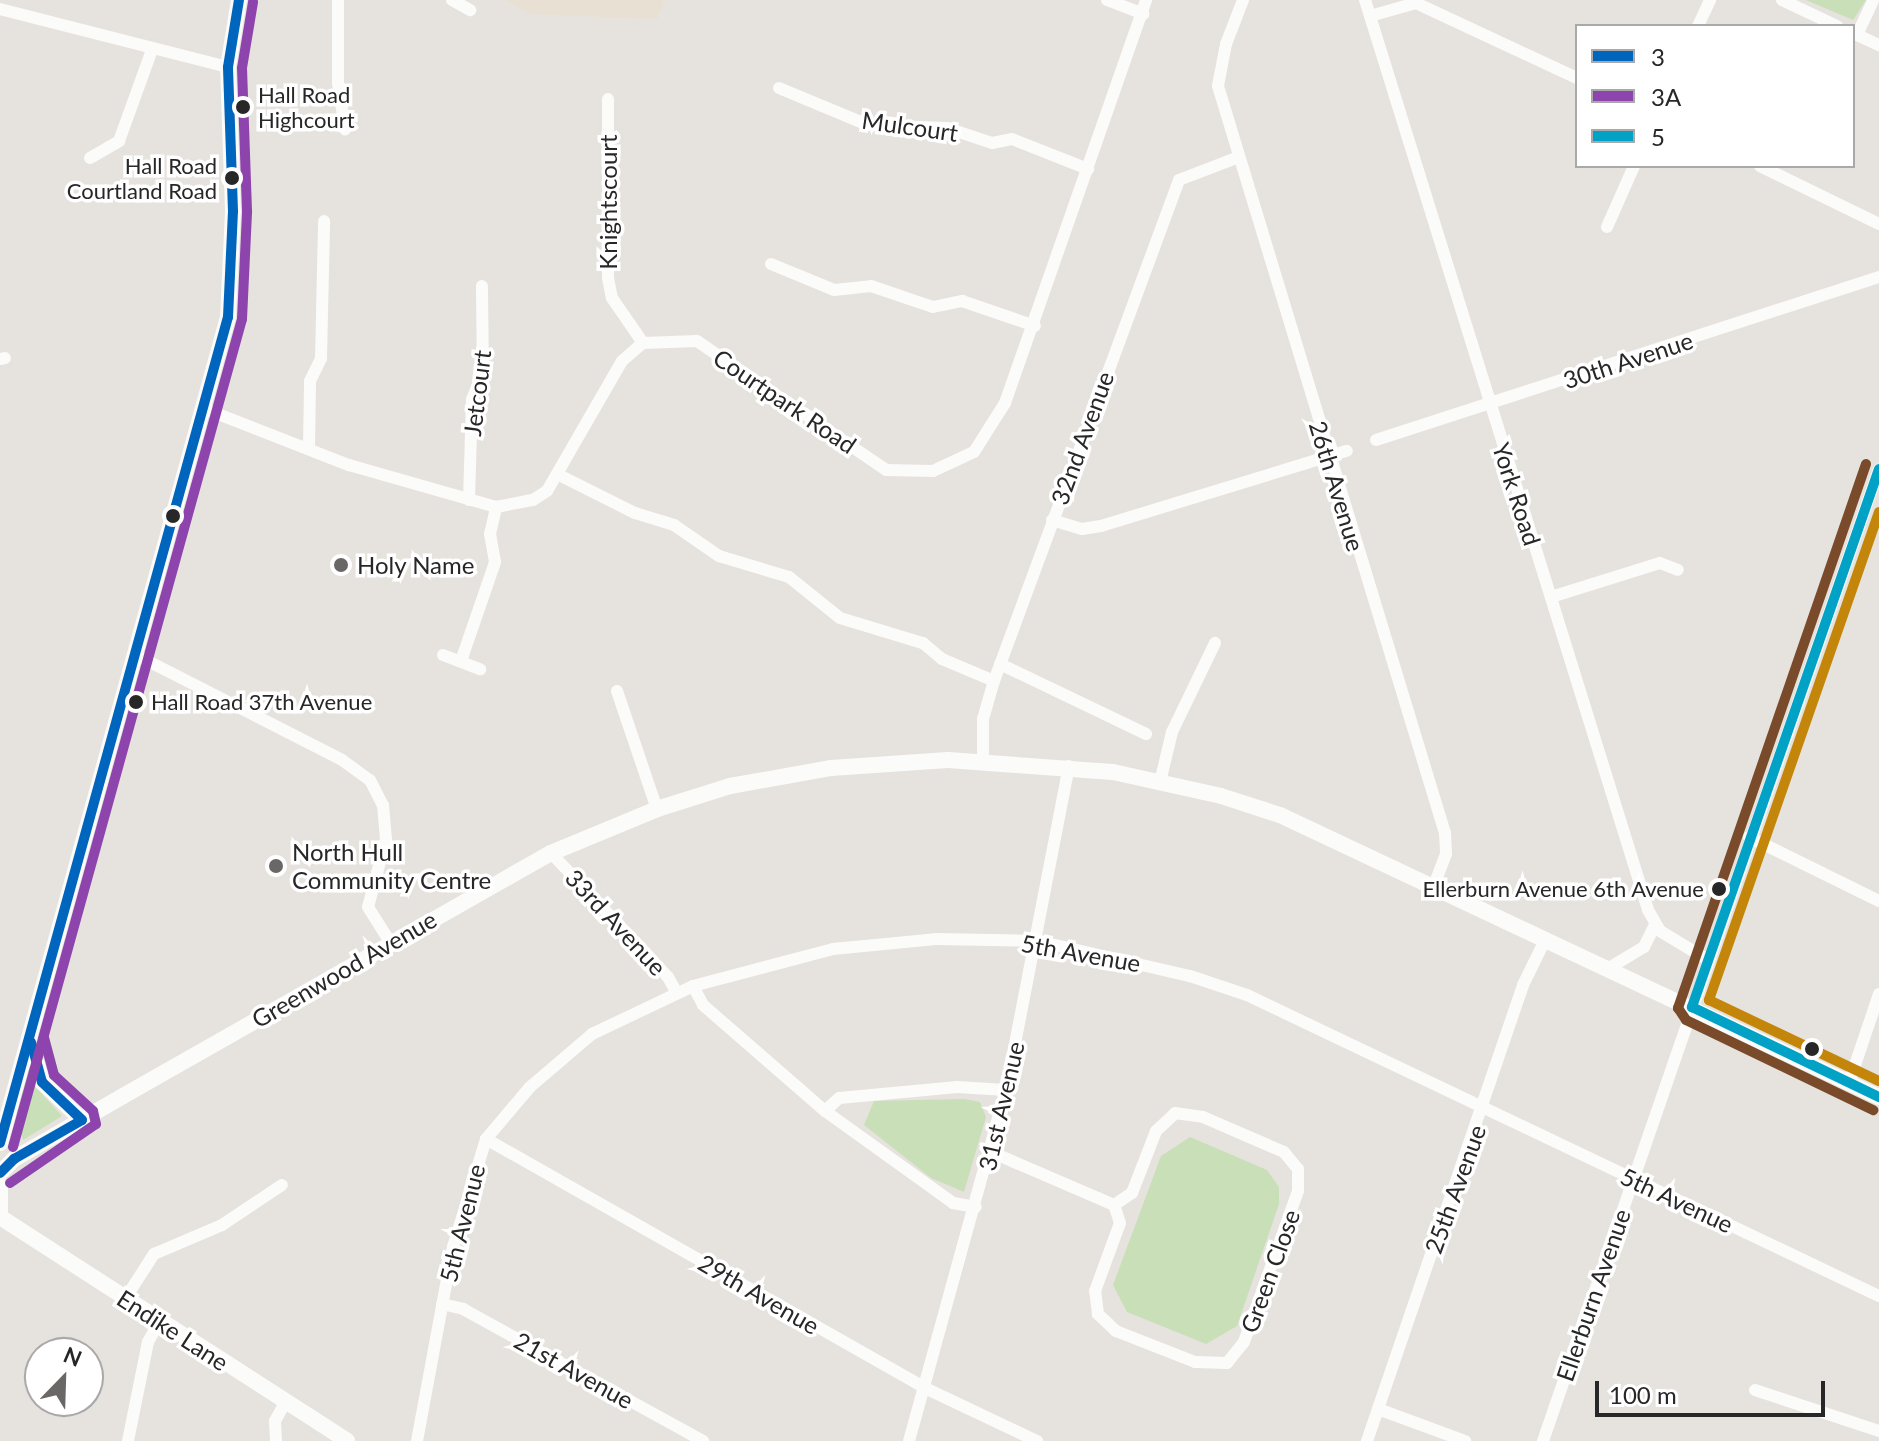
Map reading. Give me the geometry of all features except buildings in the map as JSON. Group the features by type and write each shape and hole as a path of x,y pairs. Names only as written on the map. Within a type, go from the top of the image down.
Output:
{"street":[{"path":"0,1143 138,656 228,317 233,211 228,67 239,0"},
{"path":"338,0 338,83 345,129"},
{"path":"452,0 470,10"},
{"path":"1107,0 1143,14"},
{"name":"Courtpark Road","path":"643,343 697,341 886,470 933,471 974,452 993,430 1035,326 1146,0"},
{"name":"26th Avenue","path":"1243,0 1226,44 1218,86 1236,158 1445,833 1446,854 1434,885"},
{"name":"York Road","path":"1365,0 1489,406 1655,924"},
{"path":"1699,24 1710,0"},
{"path":"1782,0 1833,24"},
{"path":"1873,0 1855,34 1879,45"},
{"path":"1370,16 1416,3 1575,77"},
{"path":"0,9 228,67"},
{"path":"90,158 119,141 152,50"},
{"name":"Mulcourt","path":"779,88 868,125 947,128 992,143 1012,139 1088,169"},
{"name":"Knightscourt","path":"608,99 608,278 612,298 643,343"},
{"name":"32nd Avenue","path":"983,759 983,719 994,681 1179,180 1236,158"},
{"path":"1607,227 1633,168"},
{"path":"1764,168 1879,224"},
{"path":"309,448 310,381 321,358 324,221"},
{"path":"771,264 834,290 871,286 933,307 962,301 1035,326"},
{"name":"30th Avenue","path":"1376,440 1489,406 1879,277"},
{"name":"Jetcourt","path":"469,500 472,399 483,373 482,286"},
{"path":"205,409 362,470 496,507 533,500 559,475 622,361 643,343"},
{"path":"1052,520 1082,529 1101,526 1347,451"},
{"name":"Ellerburn Avenue","path":"1543,1441 1749,837 1879,469"},
{"path":"559,475 635,513 674,525 719,556 789,577 840,618 923,643 942,659 994,681"},
{"path":"461,661 495,562 490,534 496,507"},
{"path":"1551,597 1660,563 1678,570"},
{"path":"1160,782 1172,732 1215,643"},
{"path":"443,655 480,669"},
{"path":"138,656 342,760 370,780 383,805 386,839 368,907 390,942"},
{"path":"1000,664 1146,734"},
{"path":"617,691 657,809"},
{"path":"1126,742 1132,728"},
{"name":"Greenwood Avenue","path":"0,1173 14,1159 551,853 657,809 730,786 831,768 983,759 1069,766 1160,782 1280,815 1879,1097"},
{"name":"31st Avenue","path":"909,1441 927,1389 1006,1090 1038,941 1069,766"},
{"path":"1749,837 1879,901"},
{"name":"33rd Avenue","path":"551,853 668,977 677,993"},
{"path":"1609,968 1644,947 1655,924 1679,946 1708,960"},
{"name":"25th Avenue","path":"1367,1441 1523,985 1546,938"},
{"name":"5th Avenue","path":"417,1441 442,1304 486,1139 530,1087 592,1034 693,986 833,949 936,939 1038,941 1137,960 1247,995 1879,1296"},
{"name":"33rd Avenue","path":"693,986 703,1005 825,1111 953,1203 976,1207"},
{"path":"1849,1083 1879,994"},
{"path":"31,1042 42,1082 82,1120"},
{"path":"825,1111 839,1098 957,1087 1006,1090"},
{"name":"Green Close","path":"1175,1113 1203,1117 1284,1152 1298,1169 1298,1191 1244,1342 1227,1363 1195,1362 1116,1331 1098,1314 1095,1291 1120,1223 1114,1205 1132,1193 1156,1131 1175,1113"},
{"name":"29th Avenue","path":"486,1139 927,1389 1037,1441"},
{"path":"991,1152 1114,1205"},
{"path":"125,1299 154,1254 222,1225 282,1185"},
{"path":"0,1186 0,1214"},
{"name":"Endike Lane","path":"0,1214 158,1324 347,1441"},
{"name":"21st Avenue","path":"442,1304 463,1309 703,1441"},
{"path":"128,1441 148,1342 158,1324"},
{"path":"1755,1390 1879,1431"},
{"path":"276,1441 275,1421 285,1403"},
{"path":"1378,1409 1465,1441"}],"shaded area":[{"path":"504,0 665,0 657,19 531,14"}],"green space":[{"path":"1806,0 1866,0 1853,20"},
{"path":"28,1065 35,1086 62,1116 23,1140 16,1113"},
{"path":"964,1099 980,1102 986,1117 964,1192 931,1178 864,1125 874,1101"},
{"path":"1190,1137 1267,1170 1279,1187 1279,1204 1237,1326 1206,1344 1127,1312 1113,1285 1161,1156"}],"transit line":[{"name":"3","path":"0,1143 228,317 233,211 228,67 239,0"},
{"name":"3A","path":"13,1147 242,319 247,211 242,68 253,2"},
{"path":"1866,464 1678,1008 1686,1020 1873,1110"},
{"name":"5","path":"1879,469 1692,1007 1879,1097"},
{"path":"1879,512 1709,1000 1879,1081"},
{"name":"3A","path":"10,1183 96,1124 93,1111 54,1075 44,1038"},
{"name":"3","path":"0,1173 14,1159 82,1120 42,1082 31,1042"}],"place":[{"name":"Hall Road Highcourt","path":"243,107"},
{"name":"Hall Road Courtland Road","path":"232,178"},
{"name":"Holy Name","path":"341,565"},
{"name":"Hall Road 37th Avenue","path":"136,702"},
{"name":"North Hull Community Centre","path":"276,866"},
{"name":"Ellerburn Avenue 6th Avenue","path":"1719,889"}]}
